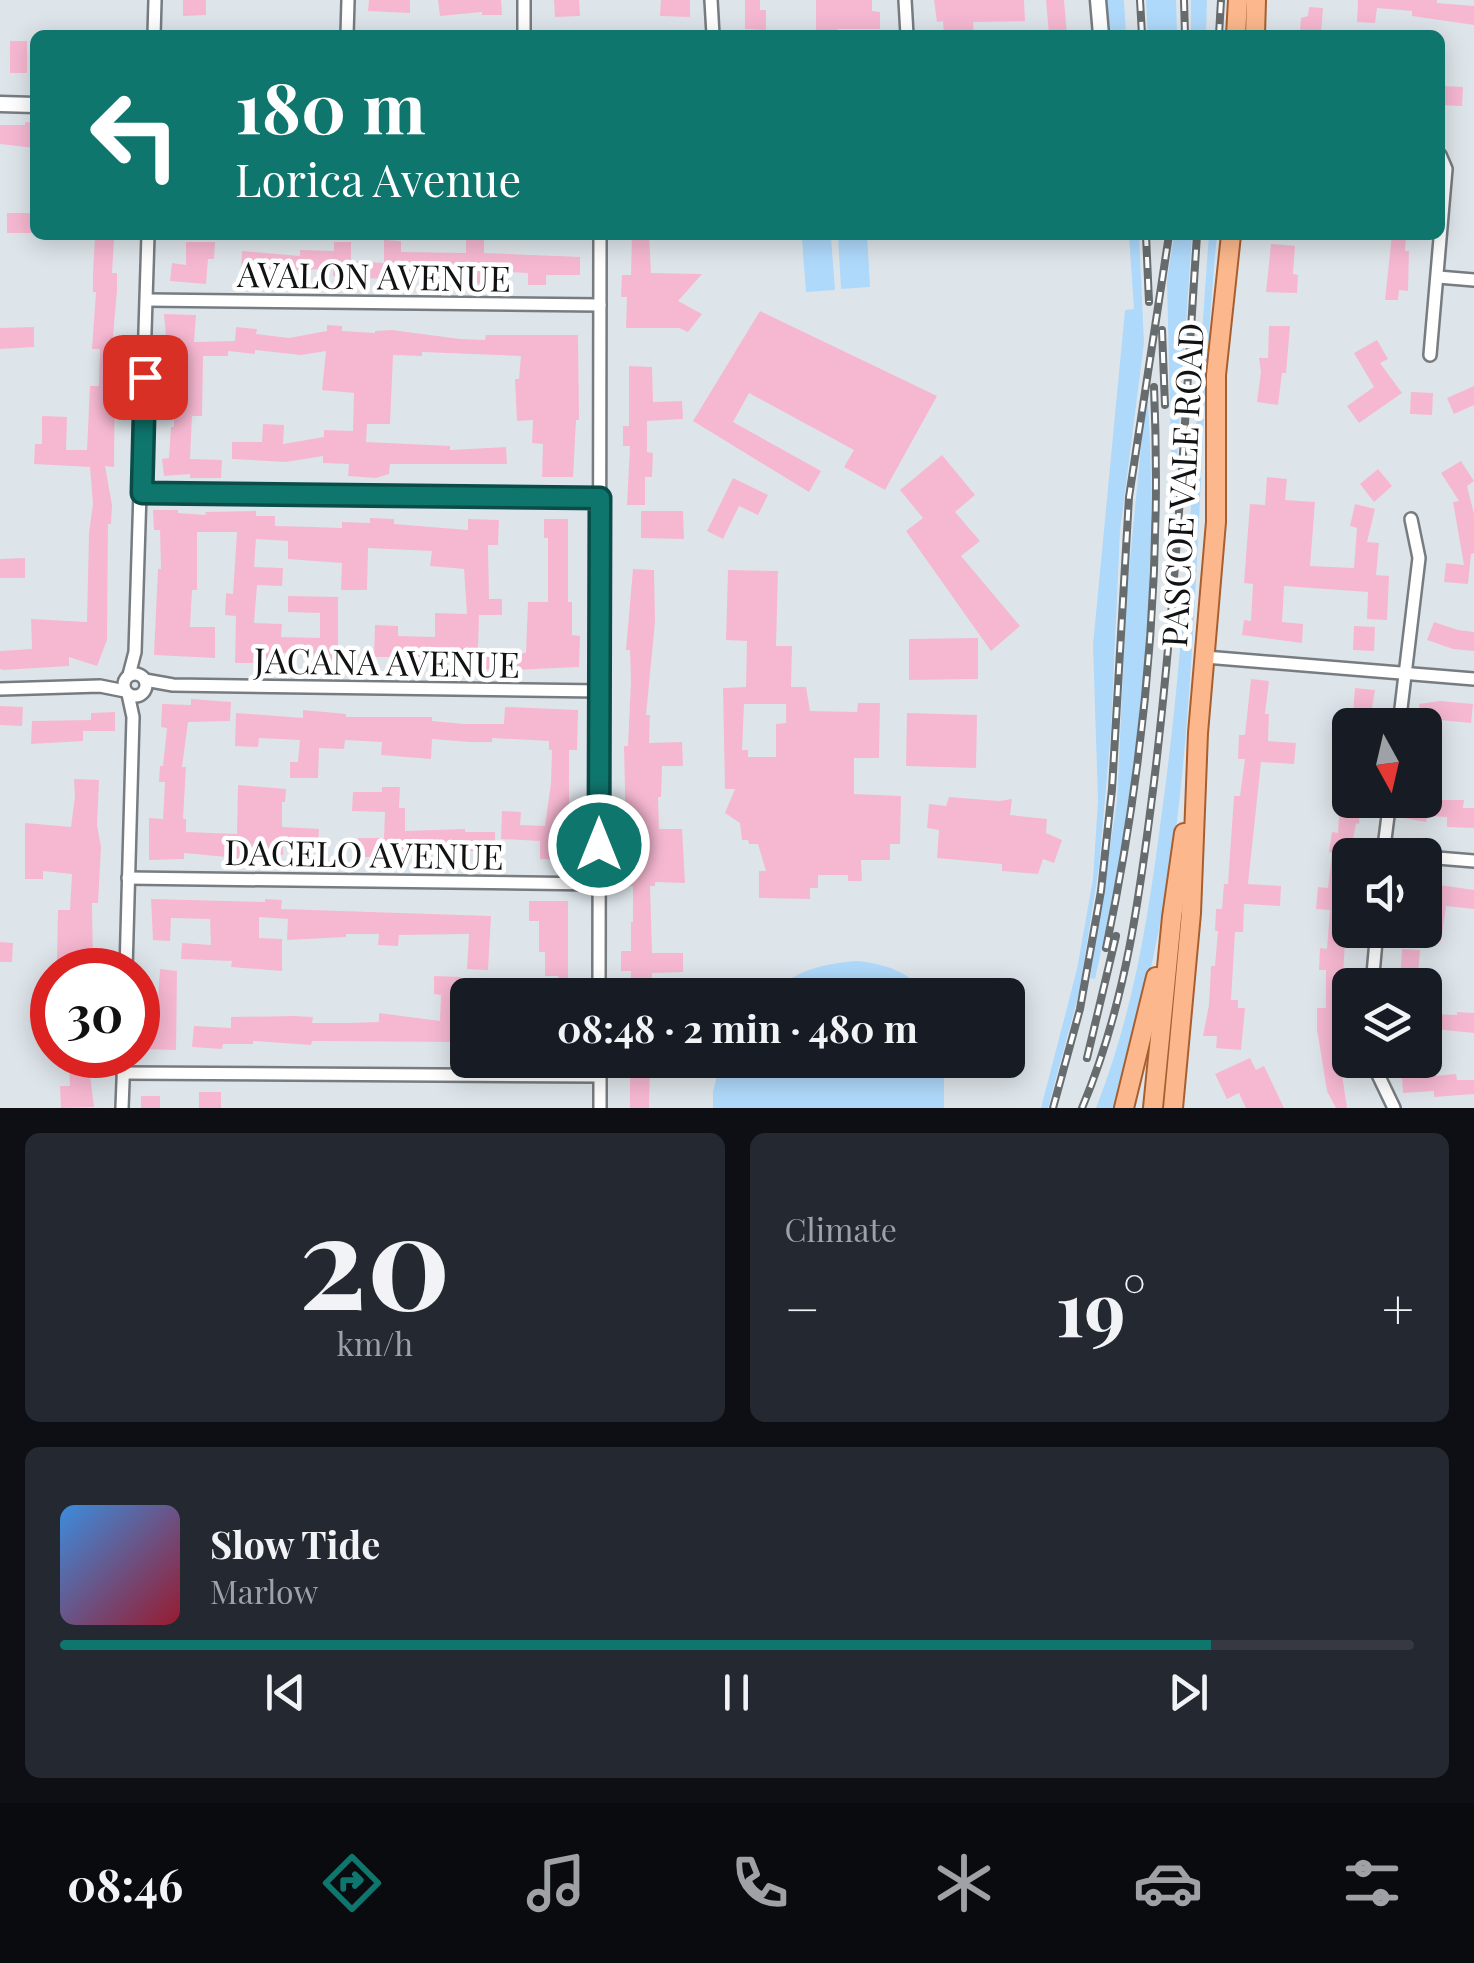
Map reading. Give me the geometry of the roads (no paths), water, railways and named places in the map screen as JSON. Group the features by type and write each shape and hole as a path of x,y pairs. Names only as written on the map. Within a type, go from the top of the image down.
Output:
{"main road":[{"path":"1236,30 1238,0"},
{"path":"1255,30 1256,0"},
{"name":"PASCOE VALE ROAD","path":"1174,1108 1216,522 1216,376 1230,240"},
{"name":"PASCOE VALE ROAD","path":"1152,1108 1172,917 1198,733"},
{"path":"1124,1108 1172,917"}],"street":[{"path":"154,30 155,0"},
{"path":"347,30 348,0"},
{"path":"524,0 524,30"},
{"path":"711,0 713,30"},
{"path":"904,0 907,30"},
{"path":"1098,0 1100,30"},
{"path":"0,104 30,105"},
{"path":"126,948 148,240"},
{"path":"600,240 600,978"},
{"path":"1430,354 1441,240"},
{"path":"1438,277 1474,280"},
{"name":"AVALON AVENUE","path":"147,300 600,305"},
{"path":"142,493 600,498"},
{"path":"1401,708 1419,558 1410,520"},
{"path":"1205,657 1474,679"},
{"name":"JACANA AVENUE","path":"0,689 174,685 599,691"},
{"path":"1442,857 1474,860"},
{"name":"DACELO AVENUE","path":"128,878 599,884"},
{"path":"160,1073 450,1075"},
{"path":"122,1108 123,1078"},
{"path":"600,1078 600,1108"},
{"path":"1380,1078 1394,1108"}],"railway":[{"path":"1140,0 1142,30"},
{"path":"1184,0 1185,30"},
{"path":"1219,30 1221,0"},
{"path":"1146,240 1149,302"},
{"path":"1053,1108 1080,1009 1101,891 1112,789 1129,497 1168,240"},
{"path":"1082,1108 1120,989 1149,824 1174,577 1197,240"},
{"path":"1162,330 1165,405"},
{"path":"1106,948 1131,809 1148,669 1155,528 1154,387"},
{"path":"1087,1058 1116,936"}]}
